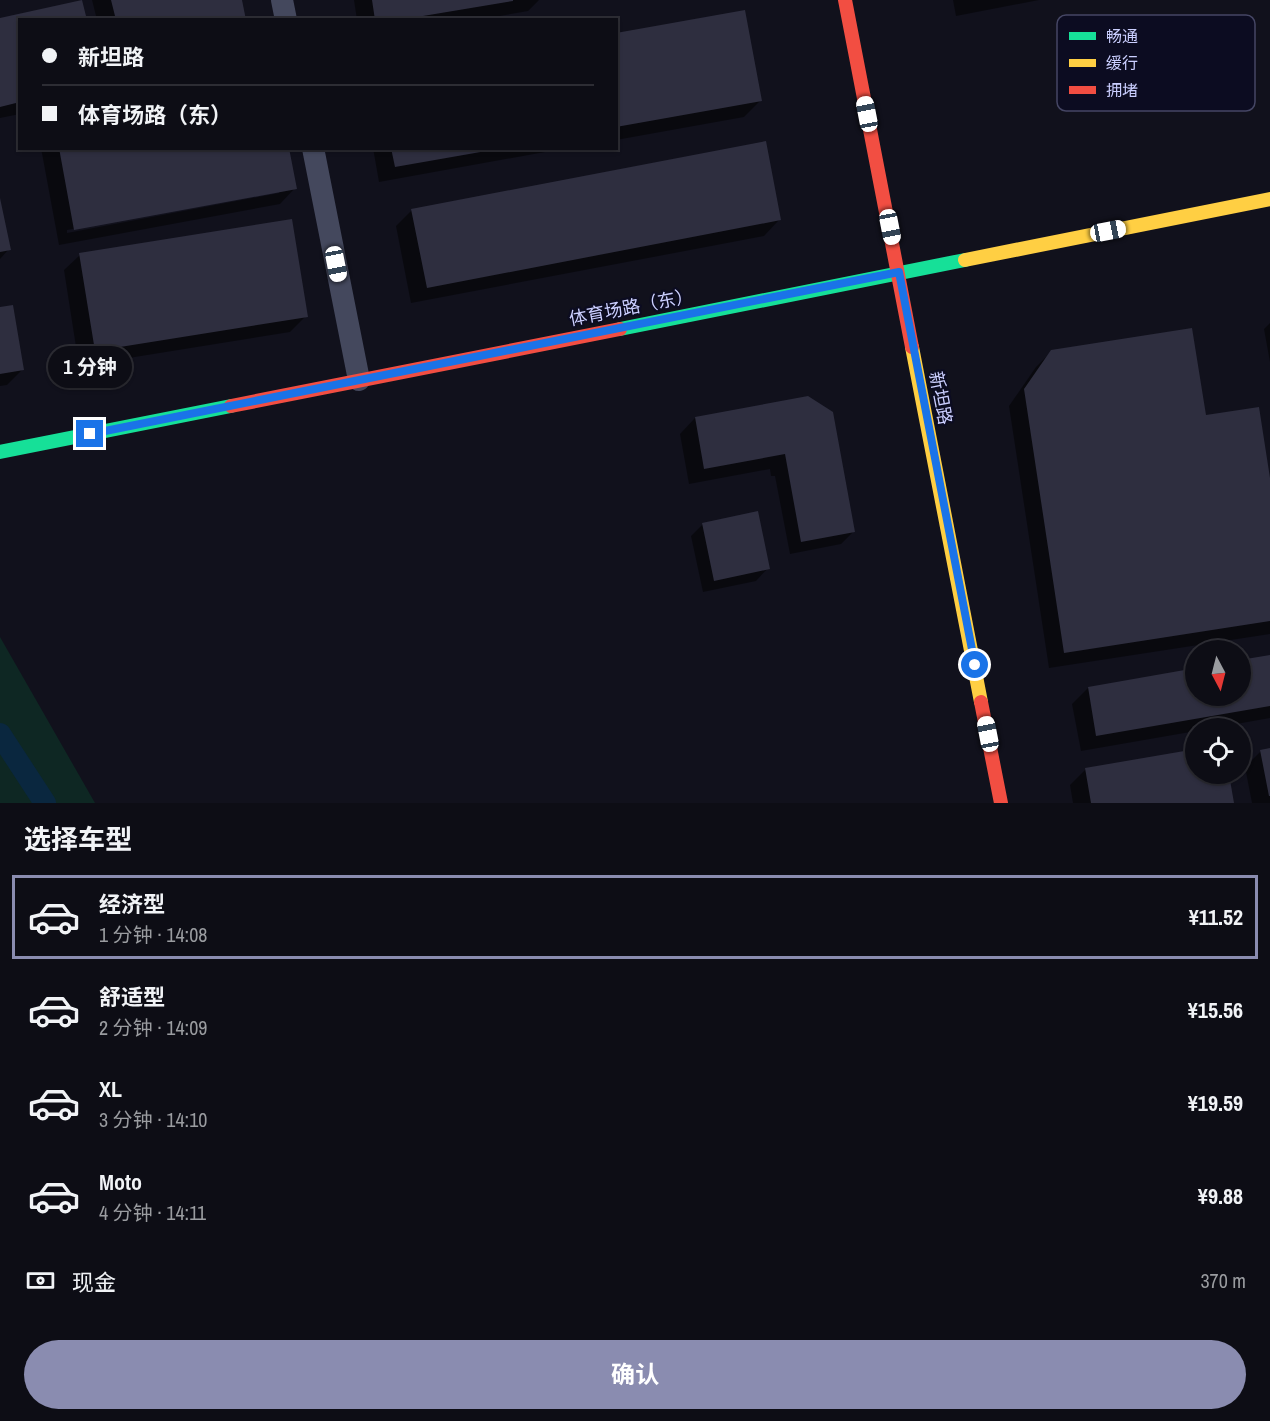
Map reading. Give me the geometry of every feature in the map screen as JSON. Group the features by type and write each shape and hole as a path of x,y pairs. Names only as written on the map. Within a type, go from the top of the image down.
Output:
{"main road":[{"name":"新坦路","path":"845,0 1001,803"},
{"name":"体育场路（东）","path":"0,452 1270,199"}],"street":[{"path":"282,0 286,18"},
{"path":"312,150 359,380"}],"green space":[{"path":"0,637 95,803 0,803"}],"building":[{"path":"82,0 86,18 18,18 18,102 0,107 0,18"},
{"path":"111,0 242,0 246,18 116,18"},
{"path":"372,0 513,0 411,18 375,18"},
{"path":"745,10 762,101 618,127 618,33"},
{"path":"766,141 781,220 427,288 411,209"},
{"path":"59,150 289,150 297,189 74,230"},
{"path":"391,150 492,150 395,167"},
{"path":"0,198 11,250 0,252"},
{"path":"292,219 308,317 95,351 79,253"},
{"path":"13,305 24,370 0,374 0,307"},
{"path":"1192,328 1206,415 1259,407 1270,478 1270,621 1064,653 1024,389 1051,350"},
{"path":"808,396 833,412 855,532 801,542 785,454 704,469 695,417"},
{"path":"758,511 770,569 714,581 702,523"},
{"path":"1270,655 1270,706 1200,718 1185,718 1185,721 1096,736 1088,687 1185,670 1185,706 1251,706 1251,658"},
{"path":"1270,748 1270,796 1269,796 1260,750"},
{"path":"1185,751 1185,784 1231,784 1234,803 1091,803 1085,768"}],"waterway":[{"path":"0,734 45,803"}],"traffic: fast":[{"path":"620,329 965,260"},
{"path":"0,452 231,406"}],"traffic: slow":[{"path":"965,260 1270,199"},
{"path":"912,347 981,702"}],"traffic: jam":[{"path":"845,0 912,347"},
{"path":"231,406 620,329"},
{"path":"981,702 1001,803"}],"route":[{"path":"90,434 899,272 975,665"}]}
